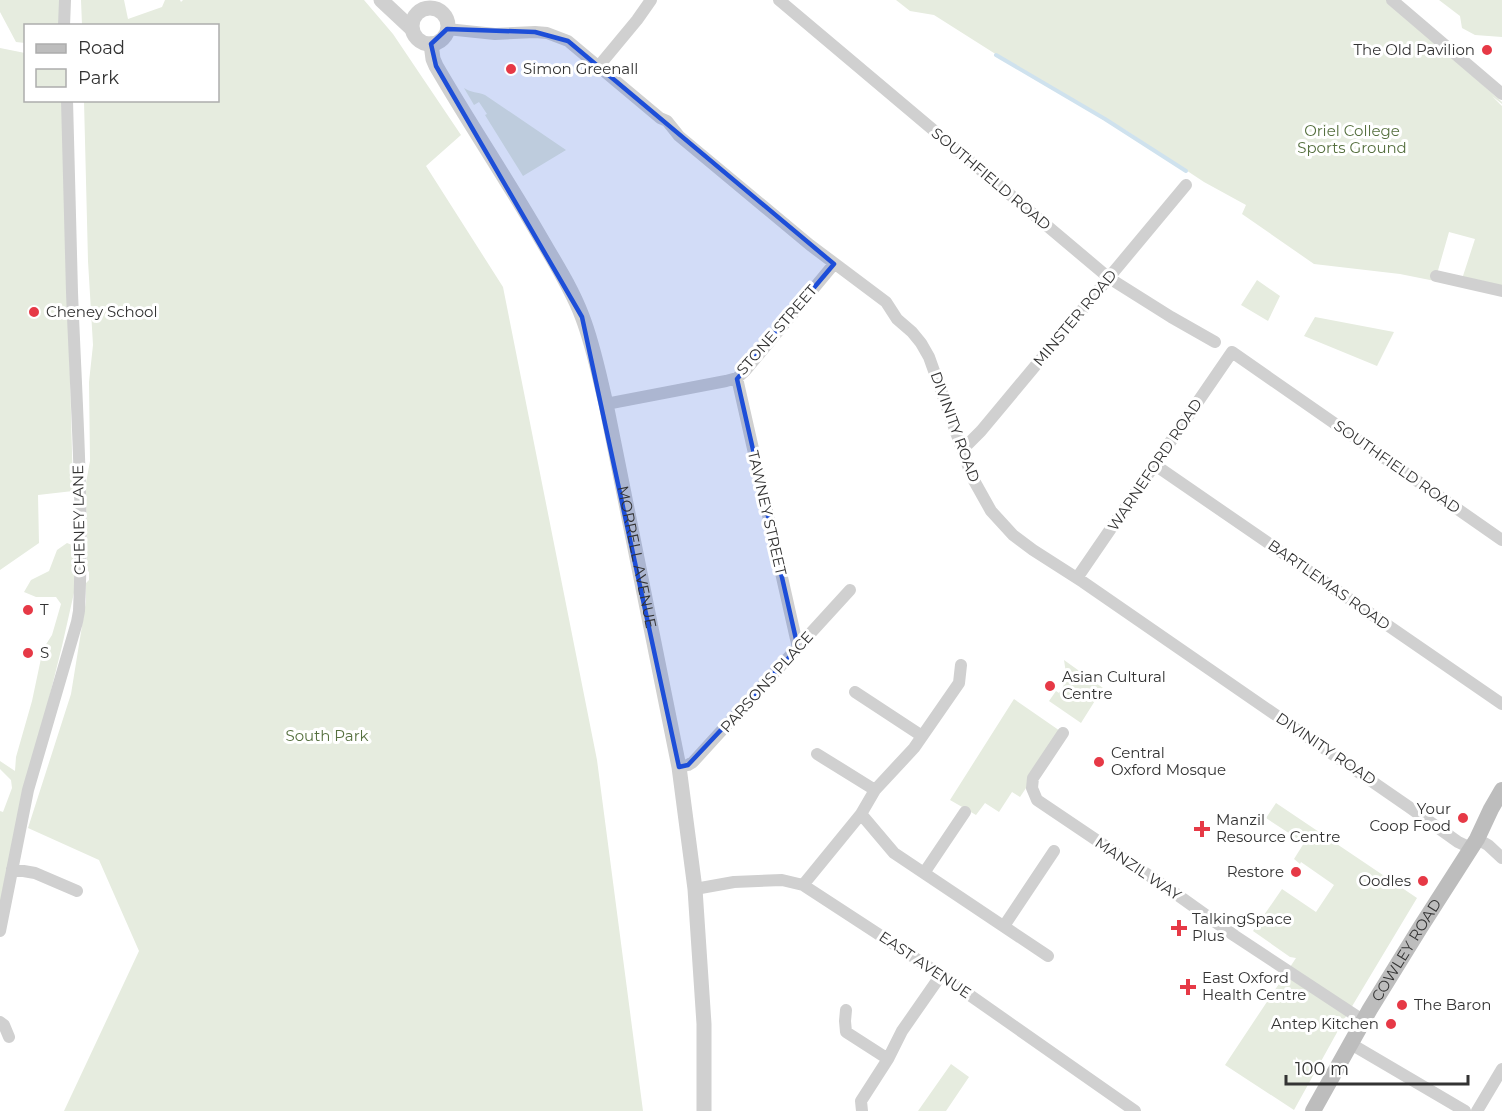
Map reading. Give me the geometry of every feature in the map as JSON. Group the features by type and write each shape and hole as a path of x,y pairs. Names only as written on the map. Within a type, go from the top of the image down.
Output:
{"main road":[{"name":"COWLEY ROAD","path":"1313,1111 1364,1021 1474,843 1502,790"}],"street":[{"path":"64,0 64,24"},
{"path":"381,0 412,29"},
{"path":"598,67 651,0"},
{"name":"SOUTHFIELD ROAD","path":"779,0 1109,278 1215,342"},
{"path":"1392,0 1502,94"},
{"path":"429,4 447,21 447,29 443,38 431,44 424,44 418,40 412,29 412,21 429,4"},
{"name":"DIVINITY ROAD","path":"447,29 495,34 547,33 568,41 660,118 667,121 679,136 834,264 886,302 897,320 912,332 929,357 972,477 991,511 1020,540 1458,842 1488,845 1502,858"},
{"name":"MORRELL AVENUE","path":"431,44 436,66 566,281 582,317 594,356 606,404 679,767 696,889 704,1024 704,1111"},
{"name":"CHENEY LANE","path":"0,931 28,790 79,611 79,467 67,102"},
{"name":"MINSTER ROAD","path":"961,447 968,444 981,431 1186,185"},
{"name":"STONE STREET","path":"606,404 737,378 834,264"},
{"path":"1436,276 1502,291"},
{"name":"SOUTHFIELD ROAD","path":"1232,352 1502,540"},
{"name":"WARNEFORD ROAD","path":"1077,578 1232,352"},
{"name":"TAWNEY STREET","path":"737,378 798,648"},
{"name":"BARTLEMAS ROAD","path":"1155,465 1502,704"},
{"name":"PARSONS PLACE","path":"679,767 693,762 850,590"},
{"path":"803,885 861,814 875,790 914,748 958,683 960,665"},
{"path":"855,692 922,736"},
{"name":"MANZIL WAY","path":"1063,733 1033,778 1032,788 1037,800 1235,936 1364,1021"},
{"path":"817,754 875,790"},
{"path":"924,873 965,812"},
{"path":"861,814 894,853 1048,956"},
{"path":"1004,926 1054,851"},
{"path":"12,869 34,873 77,891"},
{"name":"EAST AVENUE","path":"696,889 734,882 782,880 803,885 941,975 1135,1111"},
{"path":"862,1111 861,1101 902,1032 941,975"},
{"path":"846,1010 846,1032 888,1059"},
{"path":"0,1022 4,1025 9,1037"},
{"path":"1351,1044 1465,1111"},
{"path":"1477,1111 1502,1069"}],"highlighted area":[{"path":"447,29 535,32 568,41 834,264 737,379 798,648 688,765 679,767 582,317 436,66 431,44"}],"green space":[{"path":"0,0 60,0 61,24 24,24 24,43 16,42 0,12"},
{"name":"South Park","path":"81,0 124,0 128,19 162,7 165,0 180,0 181,2 183,0 364,0 393,34 461,135 426,166 503,287 597,760 643,1111 64,1111 139,951 99,860 28,828 71,694 86,601 86,583 89,580 86,483 90,461 89,382 93,345 88,261 84,102 219,102 219,24 82,24"},
{"name":"Oriel College Sports Ground","path":"896,0 1387,0 1502,102 1502,104 1492,96 1502,106 1502,288 1462,279 1475,239 1449,232 1435,281 1400,274 1314,264 1242,214 1246,205 1204,182 1127,131 1016,67 934,15 910,11"},
{"path":"1439,0 1502,0 1502,37 1475,35 1462,28 1460,16"},
{"name":"Cheney School","path":"0,48 24,53 24,102 63,102 73,491 38,495 39,543 0,570"},
{"path":"464,88 485,95 566,150 523,176 479,102 474,105"},
{"path":"1257,280 1280,296 1268,321 1241,305"},
{"path":"1315,317 1394,332 1377,366 1304,336"},
{"path":"67,543 72,545 76,584 0,910 0,811 3,812 12,788 11,780 0,769 0,761 15,771 16,757 32,701 43,649 52,635 61,604 56,597 36,597 24,592 31,580 49,571 57,550"},
{"path":"1064,660 1103,688 1081,723 1049,701 1056,691 1059,693 1067,680"},
{"path":"1014,699 1063,733 1020,797 1012,792 999,812 985,803 976,815 950,800"},
{"path":"1276,803 1417,898 1345,1018 1294,1110 1225,1065 1296,958 1290,957 1253,931 1282,889 1316,912 1334,885 1294,859 1304,843 1266,818"},
{"path":"951,1064 969,1077 946,1111 918,1111"}],"waterway":[{"path":"996,55 1105,119 1186,171"}],"place":[{"name":"The Old Pavilion","path":"1487,50"},
{"name":"Simon Greenall","path":"511,69"},
{"name":"Cheney School","path":"34,312"},
{"name":"T","path":"28,610"},
{"name":"S","path":"28,653"},
{"name":"Asian Cultural Centre","path":"1050,686"},
{"name":"Central Oxford Mosque","path":"1099,762"},
{"name":"Your Coop Food","path":"1463,818"},
{"name":"Manzil Resource Centre","path":"1202,829"},
{"name":"Restore","path":"1296,872"},
{"name":"Oodles","path":"1423,881"},
{"name":"TalkingSpace Plus","path":"1179,928"},
{"name":"East Oxford Health Centre","path":"1188,987"},
{"name":"The Baron","path":"1402,1005"},
{"name":"Antep Kitchen","path":"1391,1024"}]}
